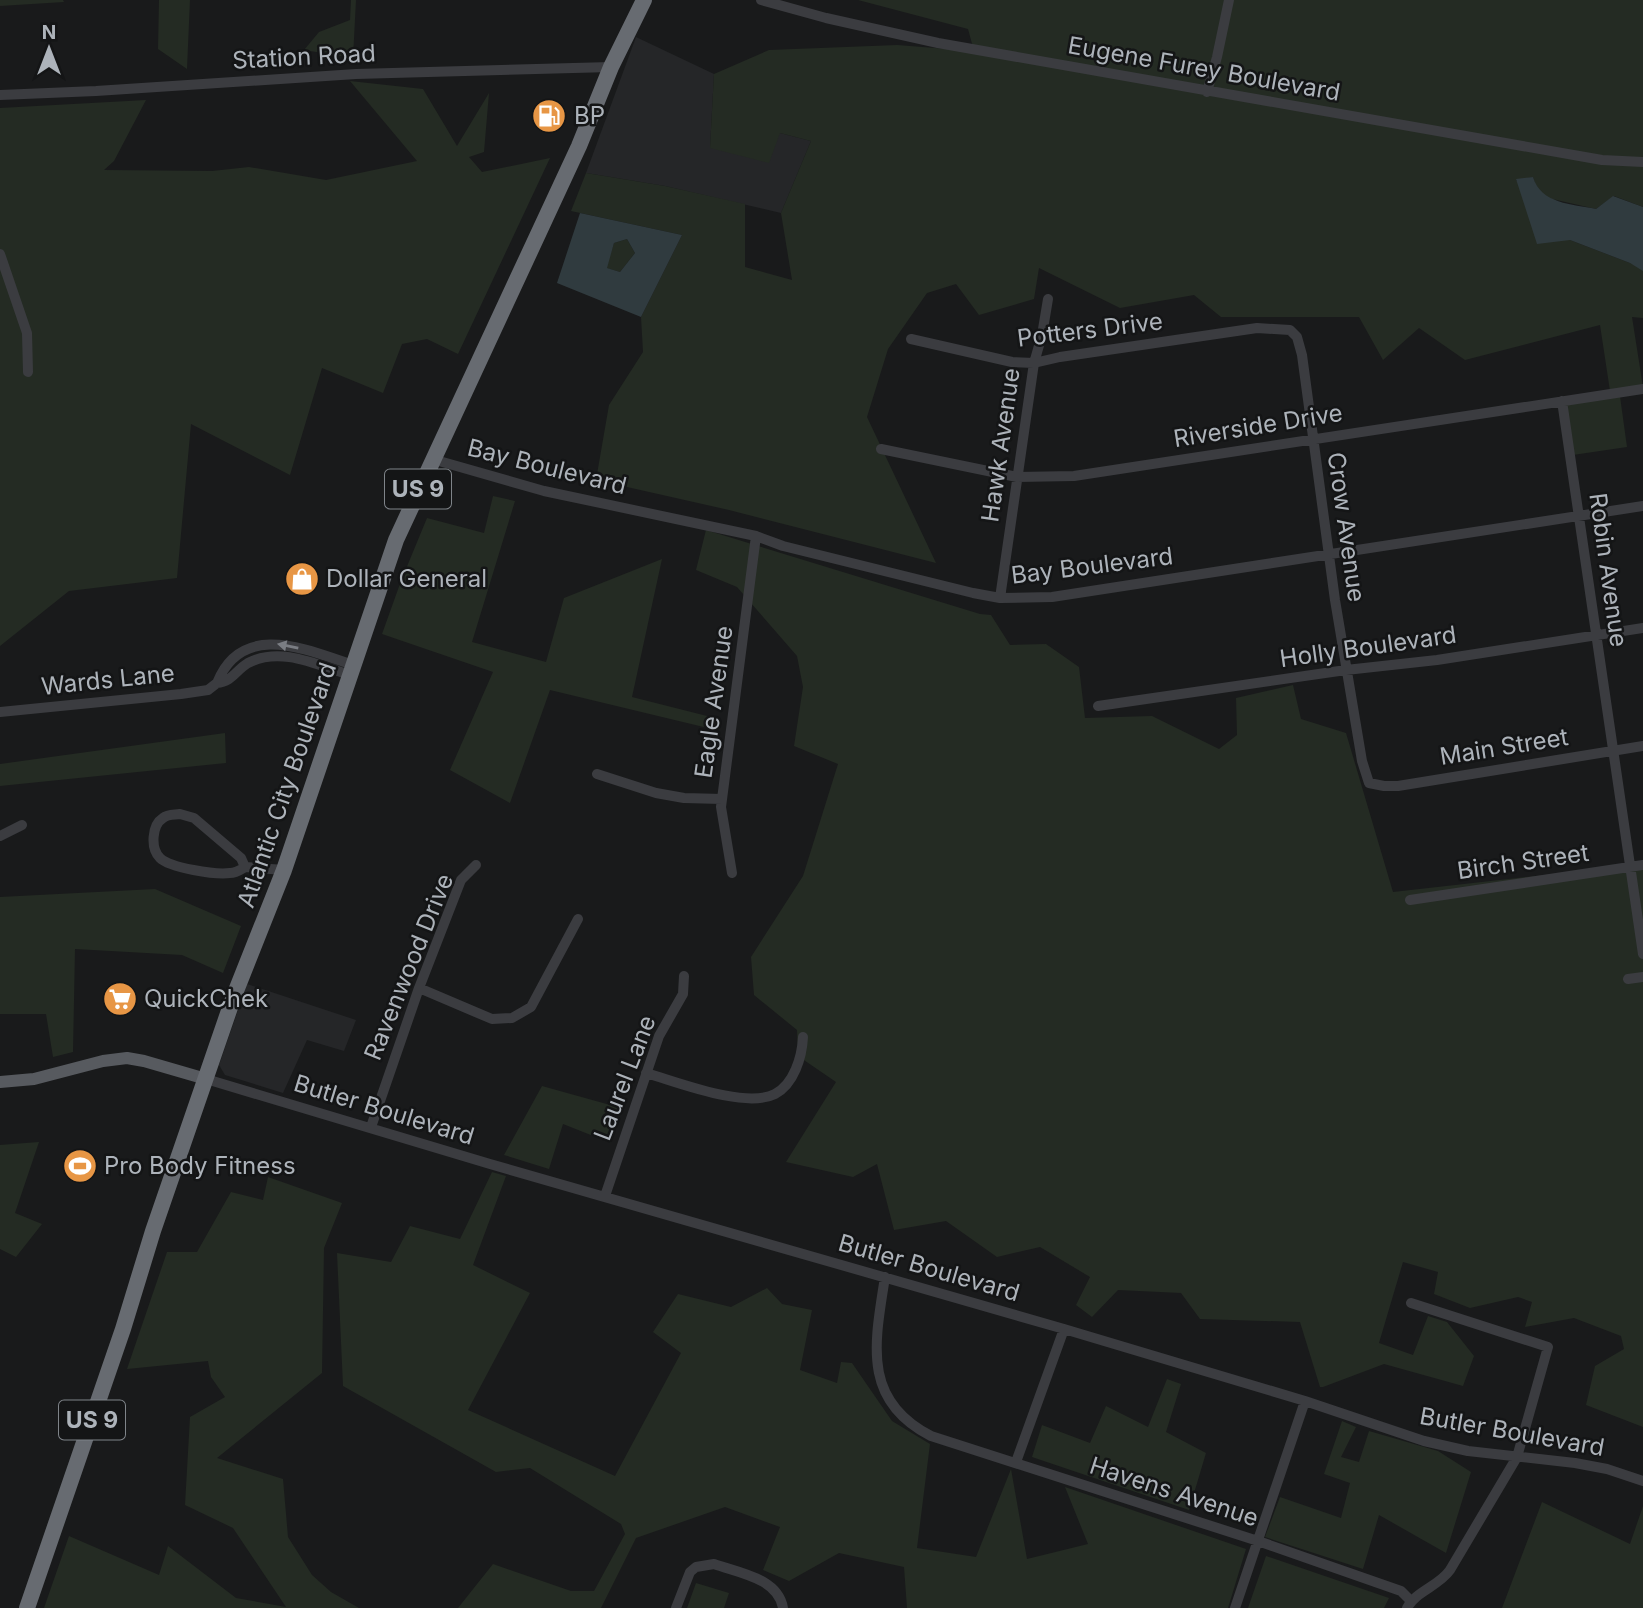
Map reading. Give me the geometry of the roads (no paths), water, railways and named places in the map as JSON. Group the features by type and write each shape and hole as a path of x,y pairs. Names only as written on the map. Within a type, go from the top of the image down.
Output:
{"highway":[{"name":"Atlantic City Boulevard","path":"27,1608 234,996 284,870 396,540 644,0"}],"main road":[{"path":"0,1082 34,1079 103,1060 127,1058 206,1079"}],"street":[{"name":"Eugene Furey Boulevard","path":"761,0 826,18 938,43 1602,160 1643,162"},
{"path":"1207,92 1229,0"},
{"name":"Station Road","path":"0,95 96,92 356,74 611,67"},
{"path":"0,254 27,333 30,351 28,372"},
{"name":"Hawk Avenue","path":"1000,597 1034,363 1048,299"},
{"name":"Potters Drive","path":"911,339 1012,362 1034,363 1060,356 1257,328 1276,328"},
{"name":"Crow Avenue","path":"1276,328 1290,330 1297,337 1302,355 1346,670 1366,779 1372,785"},
{"name":"Riverside Drive","path":"881,449 1017,477 1074,477 1643,389"},
{"name":"Robin Avenue","path":"1562,401 1643,954"},
{"name":"Bay Boulevard","path":"432,459 544,491 756,536 783,546 1000,597 1052,597 1643,506"},
{"name":"Eagle Avenue","path":"732,873 722,821 722,799 756,536"},
{"name":"Holly Boulevard","path":"1098,706 1346,670 1437,660 1643,628"},
{"name":"Wards Lane","path":"0,712 208,690 217,683 226,682 245,665 268,656 280,655 352,670"},
{"name":"Main Street","path":"1372,785 1398,786 1643,746"},
{"path":"597,774 656,793 684,798 722,799"},
{"path":"245,867 241,858 194,818 180,814 167,815 155,827 155,849 160,858 172,864 229,874 245,867 284,870"},
{"path":"0,836 22,825"},
{"name":"Ravenwood Drive","path":"371,1127 419,988 461,880 476,865"},
{"name":"Birch Street","path":"1410,900 1643,865"},
{"path":"419,988 492,1019 512,1018 531,1007 578,919"},
{"name":"Laurel Lane","path":"605,1196 659,1036 683,994 684,976"},
{"path":"1628,979 1643,977"},
{"path":"646,1073 727,1096 763,1098 775,1094 791,1077 802,1051 803,1037"},
{"name":"Butler Boulevard","path":"206,1079 1064,1329 1305,1401 1424,1441 1468,1451 1575,1463 1643,1480"},
{"name":"Havens Avenue","path":"885,1277 877,1331 876,1360 880,1384 903,1417 920,1430 930,1436 1258,1541 1401,1591 1409,1604"},
{"path":"1409,1604 1444,1578 1517,1457 1548,1347 1411,1303"},
{"path":"1016,1462 1064,1329"},
{"path":"1235,1608 1305,1401"},
{"path":"676,1608 690,1572 696,1567 714,1564 766,1583 780,1596 783,1608"}],"place":[{"name":"BP","path":"549,116"},
{"name":"Dollar General","path":"302,579"},
{"name":"QuickChek","path":"120,999"},
{"name":"Pro Body Fitness","path":"80,1166"}]}
